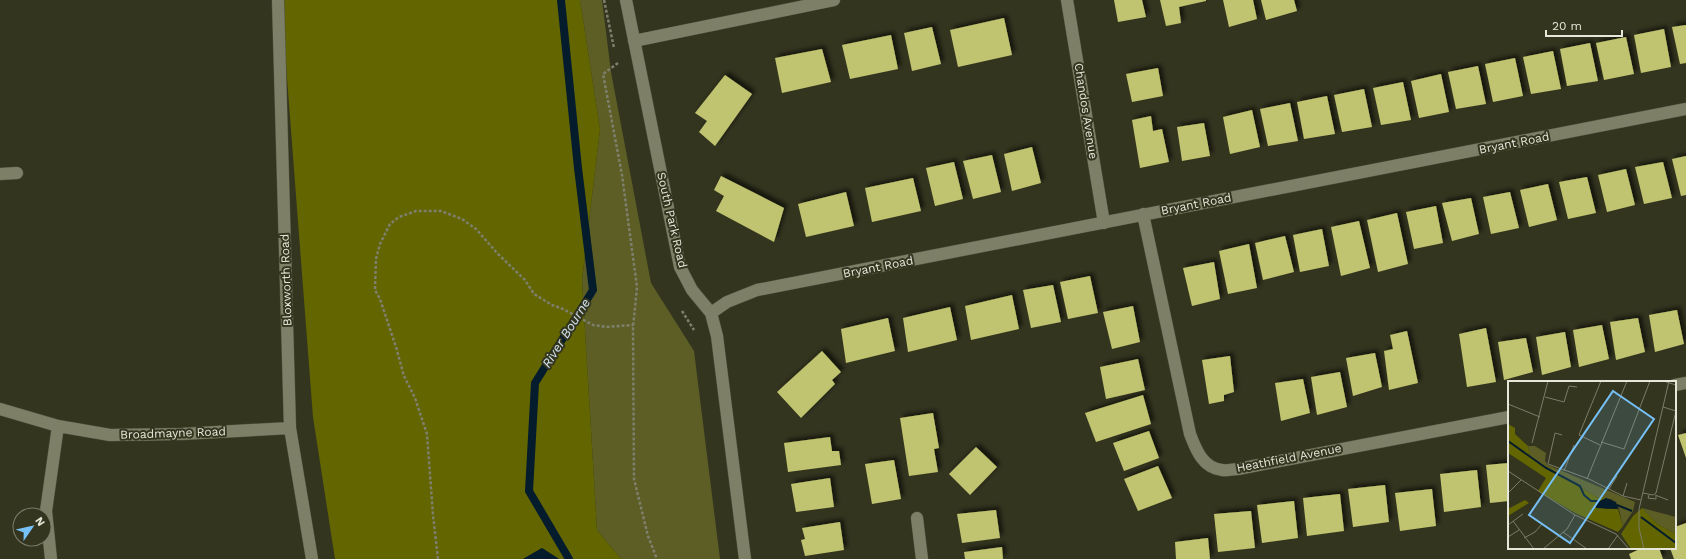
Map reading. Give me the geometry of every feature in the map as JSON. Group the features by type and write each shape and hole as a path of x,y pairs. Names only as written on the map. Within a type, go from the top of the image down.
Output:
{"street":[{"name":"Bloxworth Road","path":"278,0 290,428 312,559"},
{"name":"South Park Road","path":"626,0 680,267 692,290 711,313 717,336 746,559"},
{"path":"634,41 834,0"},
{"name":"Chandos Avenue","path":"1068,0 1104,223"},
{"name":"Bryant Road","path":"711,313 727,302 757,290 1686,109"},
{"path":"0,174 17,173"},
{"name":"Heathfield Avenue","path":"1143,214 1190,434 1197,453 1207,464 1222,470 1238,469 1508,416"},
{"path":"1676,385 1686,382"},
{"name":"Broadmayne Road","path":"0,409 58,426 110,435 181,434 290,428"},
{"path":"51,559 46,511 58,426"},
{"path":"917,518 922,559"}],"path":[{"path":"618,63 604,74 622,174 637,287 633,325 634,479 648,536 657,559"},
{"path":"438,559 427,434 415,398 404,376 380,299 375,290 375,272 378,251 390,224 399,217 416,211 441,211 462,219 476,229 498,254 525,280 534,294 552,306 593,325 606,327 633,325"}],"shaded area":[{"path":"281,0 580,0 600,129 582,280 597,530 621,559 559,559 542,548 523,559 335,559 313,417"},
{"path":"580,0 602,0 611,72 651,283 694,351 720,559 621,559 597,530 582,280 600,129"}],"water":[{"path":"542,548 559,559 523,559"}],"building":[{"path":"1114,0 1142,0 1146,17 1118,22"},
{"path":"1160,0 1206,1 1179,7 1181,23 1166,26"},
{"path":"1223,0 1253,0 1257,19 1229,27"},
{"path":"1261,0 1294,0 1297,11 1266,20"},
{"path":"1004,18 1012,55 958,67 950,30"},
{"path":"1686,25 1686,63 1680,64 1672,27"},
{"path":"932,27 941,64 912,71 904,33"},
{"path":"1664,29 1671,67 1641,73 1634,35"},
{"path":"891,35 898,69 850,79 842,45"},
{"path":"1626,37 1634,74 1604,80 1596,43"},
{"path":"1590,43 1598,81 1567,86 1560,49"},
{"path":"822,49 831,82 782,93 775,58"},
{"path":"1553,51 1561,89 1531,94 1523,57"},
{"path":"1515,58 1523,96 1493,102 1485,64"},
{"path":"1478,66 1486,104 1456,109 1448,72"},
{"path":"1158,68 1163,96 1132,102 1126,74"},
{"path":"1441,74 1449,112 1419,118 1411,81"},
{"path":"725,75 752,94 715,146 699,132 707,121 695,113"},
{"path":"1403,82 1411,120 1381,125 1373,88"},
{"path":"1364,89 1372,127 1342,132 1334,95"},
{"path":"1327,96 1335,134 1304,139 1297,102"},
{"path":"1290,103 1298,141 1268,146 1260,109"},
{"path":"1252,110 1260,147 1230,154 1223,117"},
{"path":"1151,116 1153,131 1162,129 1169,162 1140,168 1132,120"},
{"path":"1204,123 1210,156 1182,161 1177,127"},
{"path":"1032,147 1041,183 1012,191 1004,154"},
{"path":"992,155 1001,192 973,199 963,161"},
{"path":"1686,156 1686,195 1681,196 1672,159"},
{"path":"954,162 963,199 935,206 926,168"},
{"path":"1663,162 1672,198 1644,204 1635,167"},
{"path":"1626,169 1635,205 1607,212 1598,175"},
{"path":"721,176 784,208 774,242 716,211 724,196 714,190"},
{"path":"1587,177 1596,213 1568,219 1559,182"},
{"path":"913,178 921,211 872,222 865,188"},
{"path":"1548,184 1557,220 1529,227 1520,190"},
{"path":"846,192 854,226 806,237 798,204"},
{"path":"1510,192 1519,228 1491,234 1483,197"},
{"path":"1471,198 1479,234 1452,241 1442,203"},
{"path":"1436,206 1443,243 1414,249 1406,212"},
{"path":"1397,213 1408,264 1378,272 1367,220"},
{"path":"1359,221 1370,268 1341,276 1331,227"},
{"path":"1322,229 1329,266 1300,272 1293,235"},
{"path":"1285,236 1294,272 1263,280 1255,243"},
{"path":"1249,244 1257,288 1228,294 1219,251"},
{"path":"1214,262 1220,299 1192,306 1183,268"},
{"path":"1090,276 1098,313 1068,319 1060,282"},
{"path":"1053,285 1061,322 1031,328 1023,290"},
{"path":"1012,295 1019,329 971,340 965,306"},
{"path":"1133,306 1140,342 1112,349 1103,312"},
{"path":"950,307 957,340 908,352 903,318"},
{"path":"1677,310 1684,344 1655,352 1649,315"},
{"path":"888,318 895,351 846,363 841,329"},
{"path":"1638,318 1645,352 1616,360 1610,322"},
{"path":"1602,325 1609,359 1579,367 1573,330"},
{"path":"1486,328 1496,382 1467,387 1459,334"},
{"path":"1407,331 1418,383 1389,390 1384,351 1393,349 1390,335"},
{"path":"1565,332 1571,367 1542,375 1536,337"},
{"path":"1526,338 1533,372 1504,380 1498,342"},
{"path":"822,351 841,372 832,380 835,384 801,418 777,392"},
{"path":"1375,353 1382,387 1353,396 1346,358"},
{"path":"1230,356 1234,392 1224,395 1224,401 1209,404 1202,360"},
{"path":"1138,359 1145,390 1106,399 1100,367"},
{"path":"1340,372 1347,407 1317,415 1311,377"},
{"path":"1303,379 1310,413 1281,421 1275,383"},
{"path":"1143,395 1151,424 1096,442 1085,413"},
{"path":"933,413 939,448 934,449 938,472 909,476 900,418"},
{"path":"1149,431 1159,458 1124,471 1113,443"},
{"path":"1686,433 1686,458 1678,435"},
{"path":"830,437 832,451 839,451 841,465 788,472 784,443"},
{"path":"976,447 997,467 970,495 949,474"},
{"path":"894,460 901,499 872,504 865,464"},
{"path":"1508,463 1508,501 1490,503 1486,465"},
{"path":"1158,466 1172,498 1138,511 1124,479"},
{"path":"1477,470 1481,507 1444,512 1440,474"},
{"path":"830,478 834,507 796,512 791,484"},
{"path":"1385,485 1389,522 1353,527 1348,489"},
{"path":"1432,489 1436,526 1400,531 1395,493"},
{"path":"1340,494 1344,531 1307,536 1303,498"},
{"path":"1294,501 1298,538 1262,543 1257,505"},
{"path":"996,510 1000,538 962,543 957,514"},
{"path":"1251,511 1255,548 1218,552 1214,514"},
{"path":"840,522 844,550 805,556 801,540 805,539 802,528"},
{"path":"1686,523 1686,559 1674,559 1670,549 1676,549 1676,527"},
{"path":"1208,538 1210,559 1176,559 1175,542"},
{"path":"1002,547 1003,559 965,559 964,552"},
{"path":"1640,549 1659,549 1663,559 1631,559 1629,554"}],"waterway":[{"name":"River Bourne","path":"561,0 578,168 593,290 535,383 529,491 569,559"}]}
